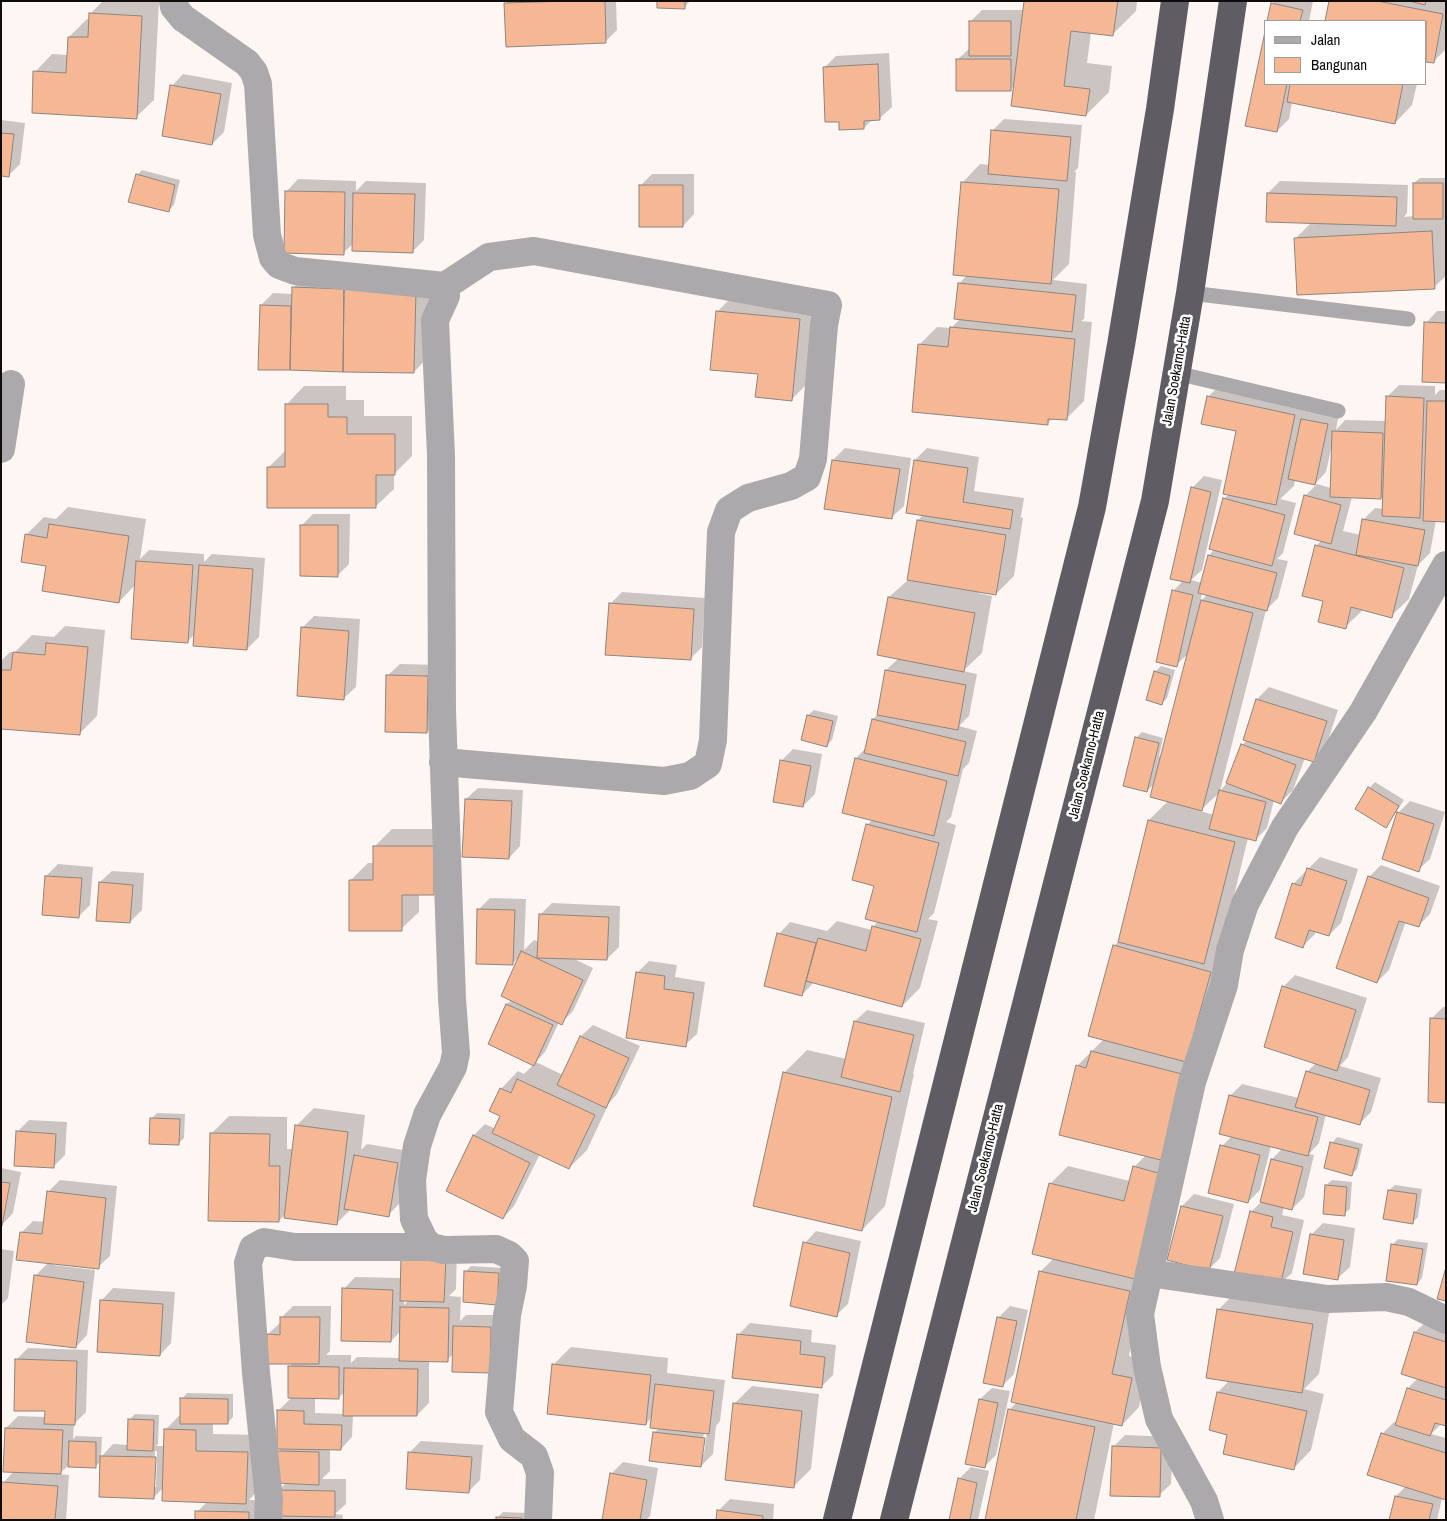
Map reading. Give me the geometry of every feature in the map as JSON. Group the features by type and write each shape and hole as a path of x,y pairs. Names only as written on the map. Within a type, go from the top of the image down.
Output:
{"highway":[{"path":"837,1520 1092,507 1134,266 1176,1"},
{"name":"Jalan Soekarno-Hatta","path":"894,1520 1155,501 1190,294 1233,1"}],"street":[{"path":"173,1 174,7 183,18 247,63 254,72 258,84 267,235 273,258 279,265 295,271 445,286 489,257 534,251 828,304 824,325 813,459 807,477 791,486 748,498 730,510 721,532 713,740 708,764 690,776 664,781 443,762"},
{"path":"431,1247 424,1240 414,1219 412,1180 417,1146 427,1115 453,1067 456,1053 452,999 443,762 441,456 435,320 446,296 445,286"},
{"path":"1,449 11,384"},
{"path":"1210,1520 1204,1501 1159,1419 1147,1367 1140,1314 1192,1082 1224,985 1230,950 1245,904 1285,827 1363,712 1446,565"},
{"path":"268,1520 269,1500 256,1373 248,1263 253,1248 264,1242 295,1246 431,1247 444,1250 496,1249 509,1255 515,1262 513,1286 507,1315 499,1412 512,1439 534,1456 540,1474 538,1520"},
{"path":"1149,1272 1328,1298 1386,1298 1409,1302 1446,1320"}],"lane":[{"path":"1190,294 1408,319"},
{"path":"1176,373 1338,411"}],"building":[{"path":"605,1 606,43 506,47 504,3"},
{"path":"657,1 685,1 685,9 657,8"},
{"path":"1024,1 1118,1 1113,36 1071,31 1064,86 1090,89 1086,116 1011,106"},
{"path":"1329,1 1377,1 1443,14 1434,63 1427,62 1427,20 1325,20"},
{"path":"1409,1 1426,1 1425,5"},
{"path":"1271,3 1303,10 1300,20 1267,20"},
{"path":"89,13 142,16 137,119 32,113 33,71 66,73 68,37 88,37"},
{"path":"969,21 1011,21 1011,56 969,56"},
{"path":"1264,36 1264,85 1287,85 1277,132 1245,126"},
{"path":"956,59 1011,59 1011,91 956,91"},
{"path":"878,64 880,120 864,121 864,129 839,130 839,122 825,122 823,67"},
{"path":"170,85 221,94 212,145 162,136"},
{"path":"1290,85 1403,85 1395,124 1287,102"},
{"path":"991,130 1071,137 1067,181 988,174"},
{"path":"1,133 14,134 9,177 1,176"},
{"path":"136,174 175,185 169,212 128,202"},
{"path":"961,182 1059,189 1051,284 953,275"},
{"path":"1413,183 1443,183 1443,219 1413,219"},
{"path":"639,185 683,185 683,227 639,227"},
{"path":"285,191 345,192 344,255 284,253"},
{"path":"353,193 415,194 413,253 352,251"},
{"path":"1267,193 1397,197 1396,226 1266,222"},
{"path":"1432,231 1435,289 1297,295 1294,238"},
{"path":"958,283 1076,295 1072,332 954,319"},
{"path":"292,287 344,289 343,372 290,370"},
{"path":"344,289 416,290 414,373 343,372"},
{"path":"260,305 291,306 290,370 258,370"},
{"path":"716,311 800,319 792,401 755,397 758,374 710,370"},
{"path":"1424,322 1446,323 1446,383 1422,382"},
{"path":"950,327 1075,339 1067,420 1048,419 1048,425 912,412 918,344 948,347"},
{"path":"1207,396 1295,415 1276,505 1223,494 1236,431 1201,424"},
{"path":"1386,396 1424,398 1420,518 1382,516"},
{"path":"1427,401 1446,401 1446,522 1423,521"},
{"path":"285,404 328,404 328,417 347,417 347,434 395,434 395,475 376,475 376,508 267,508 267,467 285,467"},
{"path":"1301,419 1328,424 1315,485 1288,479"},
{"path":"1332,431 1383,433 1381,499 1330,497"},
{"path":"832,460 900,469 892,519 824,509"},
{"path":"914,460 968,468 963,502 1013,510 1010,529 906,513"},
{"path":"1191,487 1211,492 1190,583 1170,579"},
{"path":"1304,495 1341,505 1331,544 1294,534"},
{"path":"1223,498 1285,515 1272,566 1209,549"},
{"path":"1362,519 1425,530 1418,566 1356,555"},
{"path":"917,520 1006,535 996,595 907,580"},
{"path":"49,524 129,536 119,603 42,591 46,566 21,562 25,534 47,538"},
{"path":"300,525 338,525 338,577 300,576"},
{"path":"1315,545 1404,568 1392,618 1351,607 1346,629 1318,622 1323,601 1302,596"},
{"path":"1208,555 1277,573 1267,611 1198,593"},
{"path":"136,561 193,565 188,643 131,639"},
{"path":"199,565 253,569 247,650 193,646"},
{"path":"1172,590 1193,595 1177,667 1156,662"},
{"path":"888,597 975,613 964,672 877,655"},
{"path":"1201,600 1253,613 1202,811 1150,797"},
{"path":"609,603 694,609 691,660 605,655"},
{"path":"301,627 349,631 344,700 297,696"},
{"path":"46,643 88,647 80,735 1,729 1,670 11,670 13,652 45,655"},
{"path":"885,670 966,685 958,730 877,715"},
{"path":"1154,671 1170,676 1162,705 1146,700"},
{"path":"386,675 428,676 427,733 385,732"},
{"path":"1256,699 1327,721 1314,762 1243,740"},
{"path":"807,715 833,721 827,747 801,740"},
{"path":"872,719 966,742 958,776 864,753"},
{"path":"1135,737 1159,743 1147,792 1123,786"},
{"path":"1241,744 1296,765 1281,804 1226,783"},
{"path":"855,758 947,781 934,836 842,813"},
{"path":"780,760 811,766 803,807 773,802"},
{"path":"1368,787 1399,806 1386,828 1355,809"},
{"path":"1219,790 1266,802 1256,841 1209,829"},
{"path":"465,799 512,801 509,859 462,857"},
{"path":"1397,812 1434,824 1419,872 1382,859"},
{"path":"1148,820 1235,842 1204,964 1118,942"},
{"path":"866,824 939,843 917,932 865,919 874,886 852,880"},
{"path":"373,846 434,846 434,895 402,895 402,931 349,931 349,880 373,880"},
{"path":"1307,868 1347,881 1329,936 1309,930 1303,948 1275,938 1292,883 1301,886"},
{"path":"45,876 82,878 79,918 42,915"},
{"path":"1368,876 1429,898 1419,927 1399,921 1377,983 1336,968"},
{"path":"99,882 133,885 130,923 96,921"},
{"path":"477,909 515,910 513,965 476,964"},
{"path":"539,914 609,917 607,960 537,958"},
{"path":"872,926 921,939 902,1007 806,981 818,938 866,951"},
{"path":"777,933 816,943 802,996 764,986"},
{"path":"1113,945 1211,972 1186,1062 1088,1036"},
{"path":"521,951 583,980 562,1025 501,996"},
{"path":"636,972 665,976 664,989 694,993 686,1047 626,1038"},
{"path":"1282,986 1356,1010 1337,1071 1264,1047"},
{"path":"506,1004 553,1025 534,1066 488,1044"},
{"path":"1430,1018 1446,1019 1446,1103 1428,1102"},
{"path":"854,1021 914,1035 900,1092 841,1077"},
{"path":"580,1036 629,1058 606,1108 557,1085"},
{"path":"1091,1051 1186,1075 1165,1161 1059,1135 1076,1065 1086,1068"},
{"path":"1306,1071 1370,1090 1360,1125 1295,1107"},
{"path":"783,1072 892,1097 862,1231 753,1206"},
{"path":"517,1079 595,1115 569,1169 492,1133 500,1116 489,1111 500,1088 511,1093"},
{"path":"1229,1095 1318,1117 1308,1156 1219,1134"},
{"path":"150,1118 180,1119 179,1145 149,1144"},
{"path":"295,1125 348,1132 337,1225 284,1218"},
{"path":"16,1131 56,1134 54,1168 14,1166"},
{"path":"210,1133 270,1134 269,1166 280,1166 279,1222 208,1221"},
{"path":"473,1135 530,1163 503,1219 446,1191"},
{"path":"1330,1142 1359,1149 1352,1176 1324,1168"},
{"path":"1220,1145 1260,1155 1248,1203 1208,1193"},
{"path":"354,1155 398,1163 389,1217 344,1209"},
{"path":"1271,1159 1303,1167 1292,1210 1260,1202"},
{"path":"1133,1166 1165,1175 1139,1280 1032,1254 1049,1183 1124,1201"},
{"path":"1,1182 10,1183 2,1226 1,1226"},
{"path":"1325,1185 1347,1187 1345,1216 1323,1214"},
{"path":"1388,1190 1417,1194 1413,1224 1383,1219"},
{"path":"47,1191 106,1198 99,1269 16,1260 20,1232 42,1234"},
{"path":"1181,1206 1223,1216 1209,1271 1167,1260"},
{"path":"1250,1211 1273,1217 1271,1227 1293,1232 1280,1286 1234,1274"},
{"path":"1310,1234 1344,1240 1338,1280 1303,1274"},
{"path":"803,1242 850,1253 837,1317 790,1306"},
{"path":"1391,1244 1423,1249 1417,1285 1386,1281"},
{"path":"401,1256 446,1258 444,1302 400,1301"},
{"path":"1446,1267 1446,1301 1437,1299"},
{"path":"464,1271 499,1273 497,1305 463,1302"},
{"path":"1039,1271 1130,1291 1112,1374 1132,1378 1122,1426 1011,1402"},
{"path":"34,1275 84,1282 76,1348 26,1342"},
{"path":"342,1288 393,1290 391,1342 341,1341"},
{"path":"100,1300 163,1304 160,1356 97,1352"},
{"path":"400,1307 449,1308 448,1362 399,1361"},
{"path":"1217,1309 1313,1324 1302,1393 1206,1378"},
{"path":"280,1317 320,1317 319,1364 267,1364 267,1334 280,1335"},
{"path":"997,1317 1017,1321 1003,1387 983,1383"},
{"path":"453,1326 491,1327 490,1373 452,1372"},
{"path":"1414,1332 1446,1342 1446,1388 1401,1374"},
{"path":"737,1334 801,1341 800,1354 825,1357 822,1388 732,1378"},
{"path":"15,1359 77,1361 75,1425 44,1424 45,1411 14,1411"},
{"path":"552,1364 651,1375 646,1425 547,1414"},
{"path":"288,1366 339,1367 339,1399 288,1398"},
{"path":"344,1368 418,1369 417,1416 343,1416"},
{"path":"655,1384 714,1391 709,1434 650,1428"},
{"path":"1407,1388 1446,1400 1446,1426 1435,1423 1430,1436 1395,1425"},
{"path":"1217,1392 1307,1411 1294,1470 1223,1454 1227,1435 1209,1430"},
{"path":"180,1398 228,1399 228,1424 180,1424"},
{"path":"979,1399 998,1403 985,1468 965,1464"},
{"path":"733,1403 802,1411 794,1488 725,1480"},
{"path":"1008,1409 1095,1427 1076,1520 985,1520"},
{"path":"277,1410 304,1411 304,1424 342,1425 341,1450 277,1449"},
{"path":"128,1419 154,1420 153,1451 127,1450"},
{"path":"5,1428 63,1430 61,1474 3,1472"},
{"path":"164,1429 196,1430 196,1451 248,1452 246,1504 162,1501"},
{"path":"653,1432 705,1438 701,1467 649,1461"},
{"path":"1381,1433 1446,1453 1446,1500 1367,1475"},
{"path":"69,1441 96,1442 96,1468 68,1467"},
{"path":"1112,1446 1161,1448 1160,1497 1110,1496"},
{"path":"277,1451 319,1452 319,1485 276,1483"},
{"path":"408,1452 472,1457 469,1493 406,1489"},
{"path":"100,1456 156,1457 154,1499 99,1497"},
{"path":"610,1473 647,1480 640,1520 602,1520"},
{"path":"958,1478 977,1483 970,1520 949,1520"},
{"path":"1,1482 58,1486 55,1520 1,1520"},
{"path":"278,1490 335,1491 335,1517 278,1516"},
{"path":"1395,1496 1433,1504 1429,1520 1389,1520"},
{"path":"717,1510 763,1516 763,1520 716,1520"},
{"path":"195,1511 249,1512 249,1520 195,1520"},
{"path":"496,1517 522,1518 522,1520 496,1520"}]}
